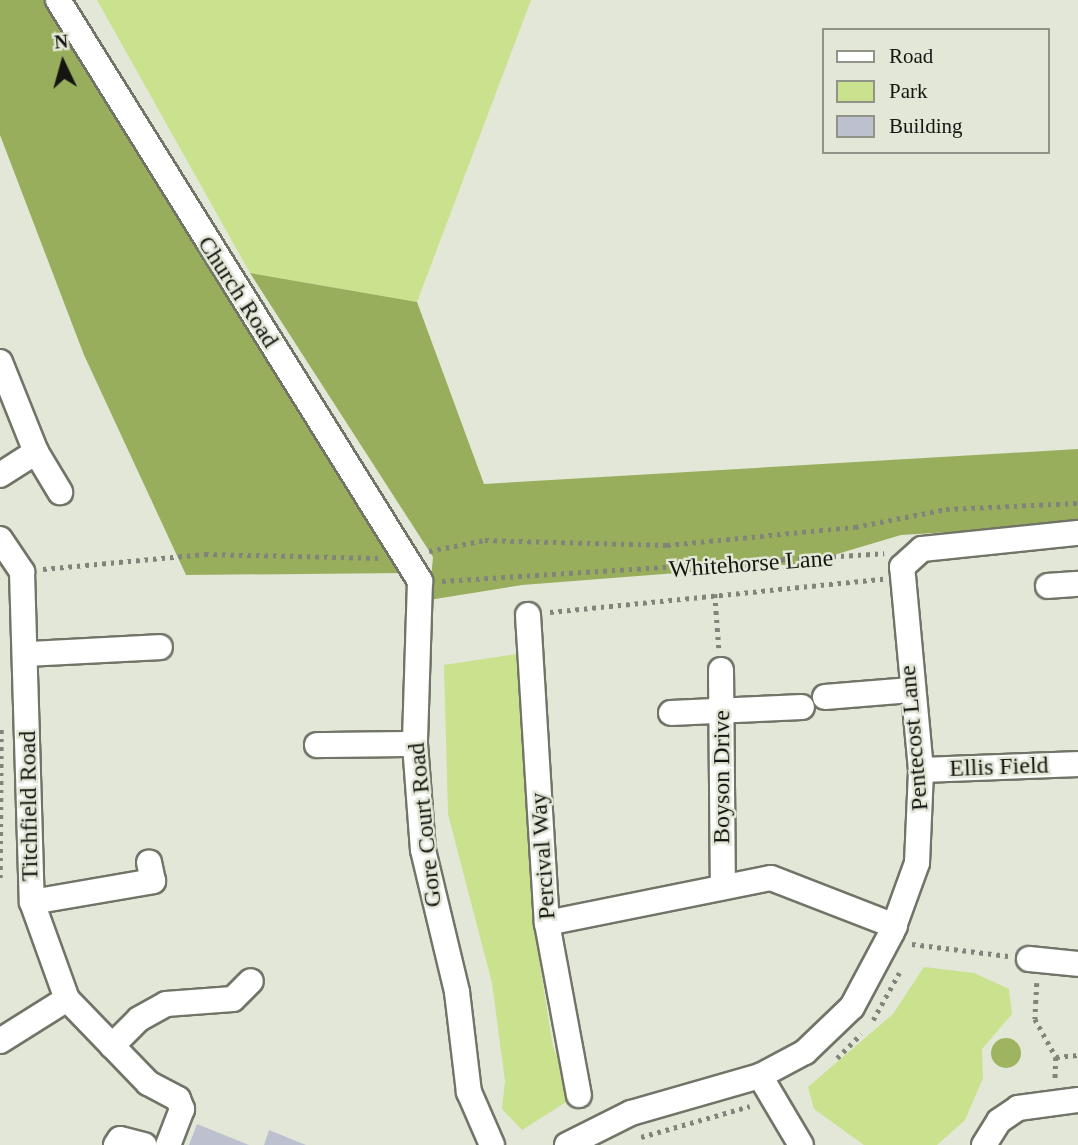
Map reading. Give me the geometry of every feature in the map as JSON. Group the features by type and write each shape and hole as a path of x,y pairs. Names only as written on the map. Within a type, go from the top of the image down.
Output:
{"street":[{"name":"Church Road","path":"58,0 188,215 416,570"},
{"path":"1,370 36,452 60,492"},
{"path":"0,475 36,452"},
{"path":"904,567 935,547 1078,533"},
{"name":"Titchfield Road","path":"0,539 22,572 28,654 27,863 32,902 67,999 148,1083 178,1100 182,1109 168,1145"},
{"name":"Pentecost Lane","path":"567,1145 631,1113 760,1076 805,1052 852,1007 895,926 916,863 920,770 911,690 904,567"},
{"name":"Gore Court Road","path":"416,570 415,744 435,917 457,992 469,1092 492,1145"},
{"path":"1048,586 1078,584"},
{"name":"Percival Way","path":"528,614 547,923 579,1095"},
{"path":"28,654 160,647"},
{"name":"Boyson Drive","path":"721,670 723,883"},
{"path":"825,697 911,690"},
{"path":"671,713 722,715 802,707"},
{"path":"317,745 415,744"},
{"name":"Ellis Field","path":"920,770 1078,764"},
{"path":"32,902 153,881 149,862"},
{"path":"547,923 723,883 771,878 895,926"},
{"path":"1029,959 1078,964"},
{"path":"112,1046 166,1004 233,999 251,981"},
{"path":"0,1041 67,999"},
{"path":"760,1076 801,1145"},
{"path":"984,1145 999,1121 1018,1108 1078,1100"},
{"path":"116,1145 120,1139 144,1145"}],"path":[{"path":"416,570 447,543 472,541 667,545 855,527 946,509 1078,503"},
{"name":"Whitehorse Lane","path":"22,572 205,554 416,570 904,567"},
{"path":"528,614 715,594 904,567"},
{"path":"715,594 721,670"},
{"path":"0,878 1,714"},
{"path":"906,956 911,943 1029,959 1037,979 1035,1019 1056,1057 1053,1102"},
{"path":"1056,1057 1078,1055"},
{"path":"629,1141 771,1098"}],"green space":[{"path":"97,0 531,0 417,302 250,273"},
{"path":"517,654 532,915 553,1047 574,1097 522,1130 502,1109 505,1081 492,983 448,814 444,665"},
{"path":"924,967 974,973 1009,989 1012,1014 982,1049 983,1078 965,1120 937,1145 864,1145 814,1109 808,1087 893,1014"}],"shaded area":[{"path":"0,0 53,0 404,573 186,575 84,355 0,135"},
{"path":"250,273 417,302 484,484 1078,449 1078,524 901,535 807,563 522,585 429,600 433,557"},
{"path":"1006,1038 1012,1039 1020,1047 1020,1059 1012,1067 1006,1068 1000,1067 992,1059 991,1053 992,1047 1000,1039"}],"building":[{"path":"197,1124 249,1145 189,1145"},
{"path":"269,1130 306,1145 264,1145"}]}
